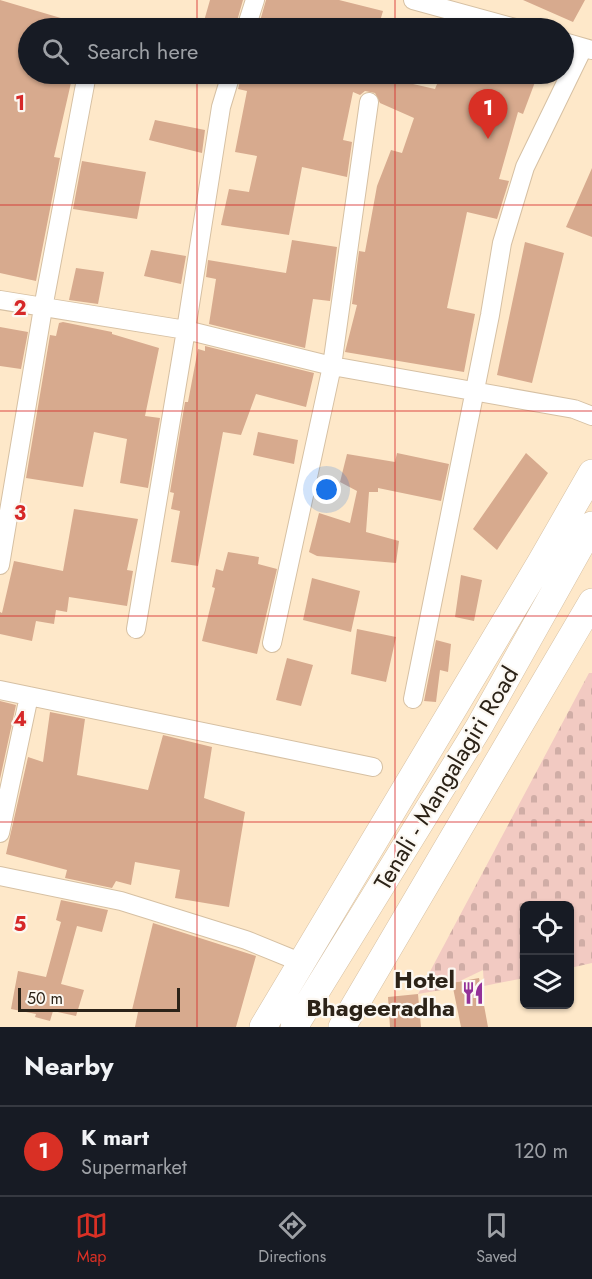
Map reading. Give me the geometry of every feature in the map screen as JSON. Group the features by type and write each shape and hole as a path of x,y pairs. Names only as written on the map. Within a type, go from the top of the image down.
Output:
{"main road":[{"path":"262,1027 433,744 592,473"},
{"name":"Tenali - Mangalagiri Road","path":"294,1027 478,728 592,525"},
{"path":"342,1027 592,602"}],"street":[{"path":"249,18 255,0"},
{"path":"413,0 479,18"},
{"path":"574,75 588,49"},
{"path":"0,565 43,308 85,84"},
{"path":"136,628 221,107 228,84"},
{"path":"412,699 502,243 525,167 569,84"},
{"path":"272,643 332,366 369,102"},
{"path":"0,300 186,330 332,366 574,409 592,416"},
{"path":"0,690 373,767"},
{"path":"0,833 29,696"},
{"path":"0,876 121,901 246,940 300,962"}],"green space":[{"path":"589,673 592,673 592,963 574,967 574,901 520,901 520,979 484,986 483,970 441,990 418,994"}],"building":[{"path":"0,0 61,18 18,18 18,84 71,84 54,157 60,158 36,281 0,273"},
{"path":"210,0 243,0 238,18 205,18"},
{"path":"266,0 339,0 383,11 381,18 261,18"},
{"path":"523,0 585,0 574,20 574,18 564,18"},
{"path":"239,84 413,84 435,89 437,84 534,84 523,114 518,112 499,179 509,181 497,219 467,212 447,308 475,314 464,372 345,352 357,305 352,304 359,251 365,252 377,186 391,150 402,153 414,118 380,103 375,93 365,91 360,95 353,92 343,140 352,142 347,177 302,167 289,235 221,225 229,189 249,192 257,156 235,152 247,91 238,89"},
{"path":"155,120 205,130 202,153 149,140"},
{"path":"82,161 146,172 137,219 73,209"},
{"path":"592,168 592,237 566,227"},
{"path":"292,240 337,247 330,301 313,299 305,348 209,324 216,279 206,277 208,260 286,273"},
{"path":"525,242 564,253 532,383 497,375"},
{"path":"151,250 186,256 181,284 144,276"},
{"path":"76,268 104,272 98,304 69,300"},
{"path":"59,323 112,332 112,334 159,348 145,416 160,418 148,488 120,483 127,439 94,432 83,487 26,478 50,335 56,336"},
{"path":"0,327 28,332 21,369 0,366"},
{"path":"205,346 314,373 306,407 256,394 241,435 223,432 198,566 171,562 180,511 171,509 174,493 170,492 185,402 188,402 198,349 205,351"},
{"path":"258,432 298,440 294,464 253,455"},
{"path":"397,453 449,464 441,501 378,488 378,492 369,492 366,532 399,541 396,563 317,556 309,552 319,513 350,523 357,491 340,482 347,454 395,462"},
{"path":"526,453 548,473 497,550 473,529"},
{"path":"74,509 138,519 127,570 133,571 127,606 69,597 67,612 56,610 54,624 36,621 32,641 0,634 0,612 2,613 14,561 63,571"},
{"path":"228,552 259,557 258,564 277,569 257,654 202,641 215,588 212,587 216,569 223,571"},
{"path":"461,575 482,580 474,621 455,617"},
{"path":"312,578 360,591 351,632 303,620"},
{"path":"357,629 396,637 386,682 351,674"},
{"path":"436,640 451,644 448,672 440,670 436,702 424,701"},
{"path":"287,658 313,665 301,706 276,700"},
{"path":"0,701 16,705 0,779"},
{"path":"50,712 85,719 77,775 148,790 163,735 212,747 204,798 245,812 229,907 175,898 180,870 135,862 131,885 116,881 112,888 65,878 67,870 6,854 28,757 43,762"},
{"path":"61,900 108,910 102,932 77,926 61,984 84,990 76,1016 53,1011 50,1021 35,1017 36,1014 11,1009 18,971 46,977 61,922 56,920"},
{"path":"153,923 256,956 236,1027 135,1027 138,1012 132,1010"},
{"path":"479,978 488,1027 461,1027 452,983"},
{"path":"418,994 421,1027 390,1027 388,997"}],"place":[{"name":"K mart","path":"488,139"},
{"name":"Hotel Bhageeradha","path":"473,993"}]}
